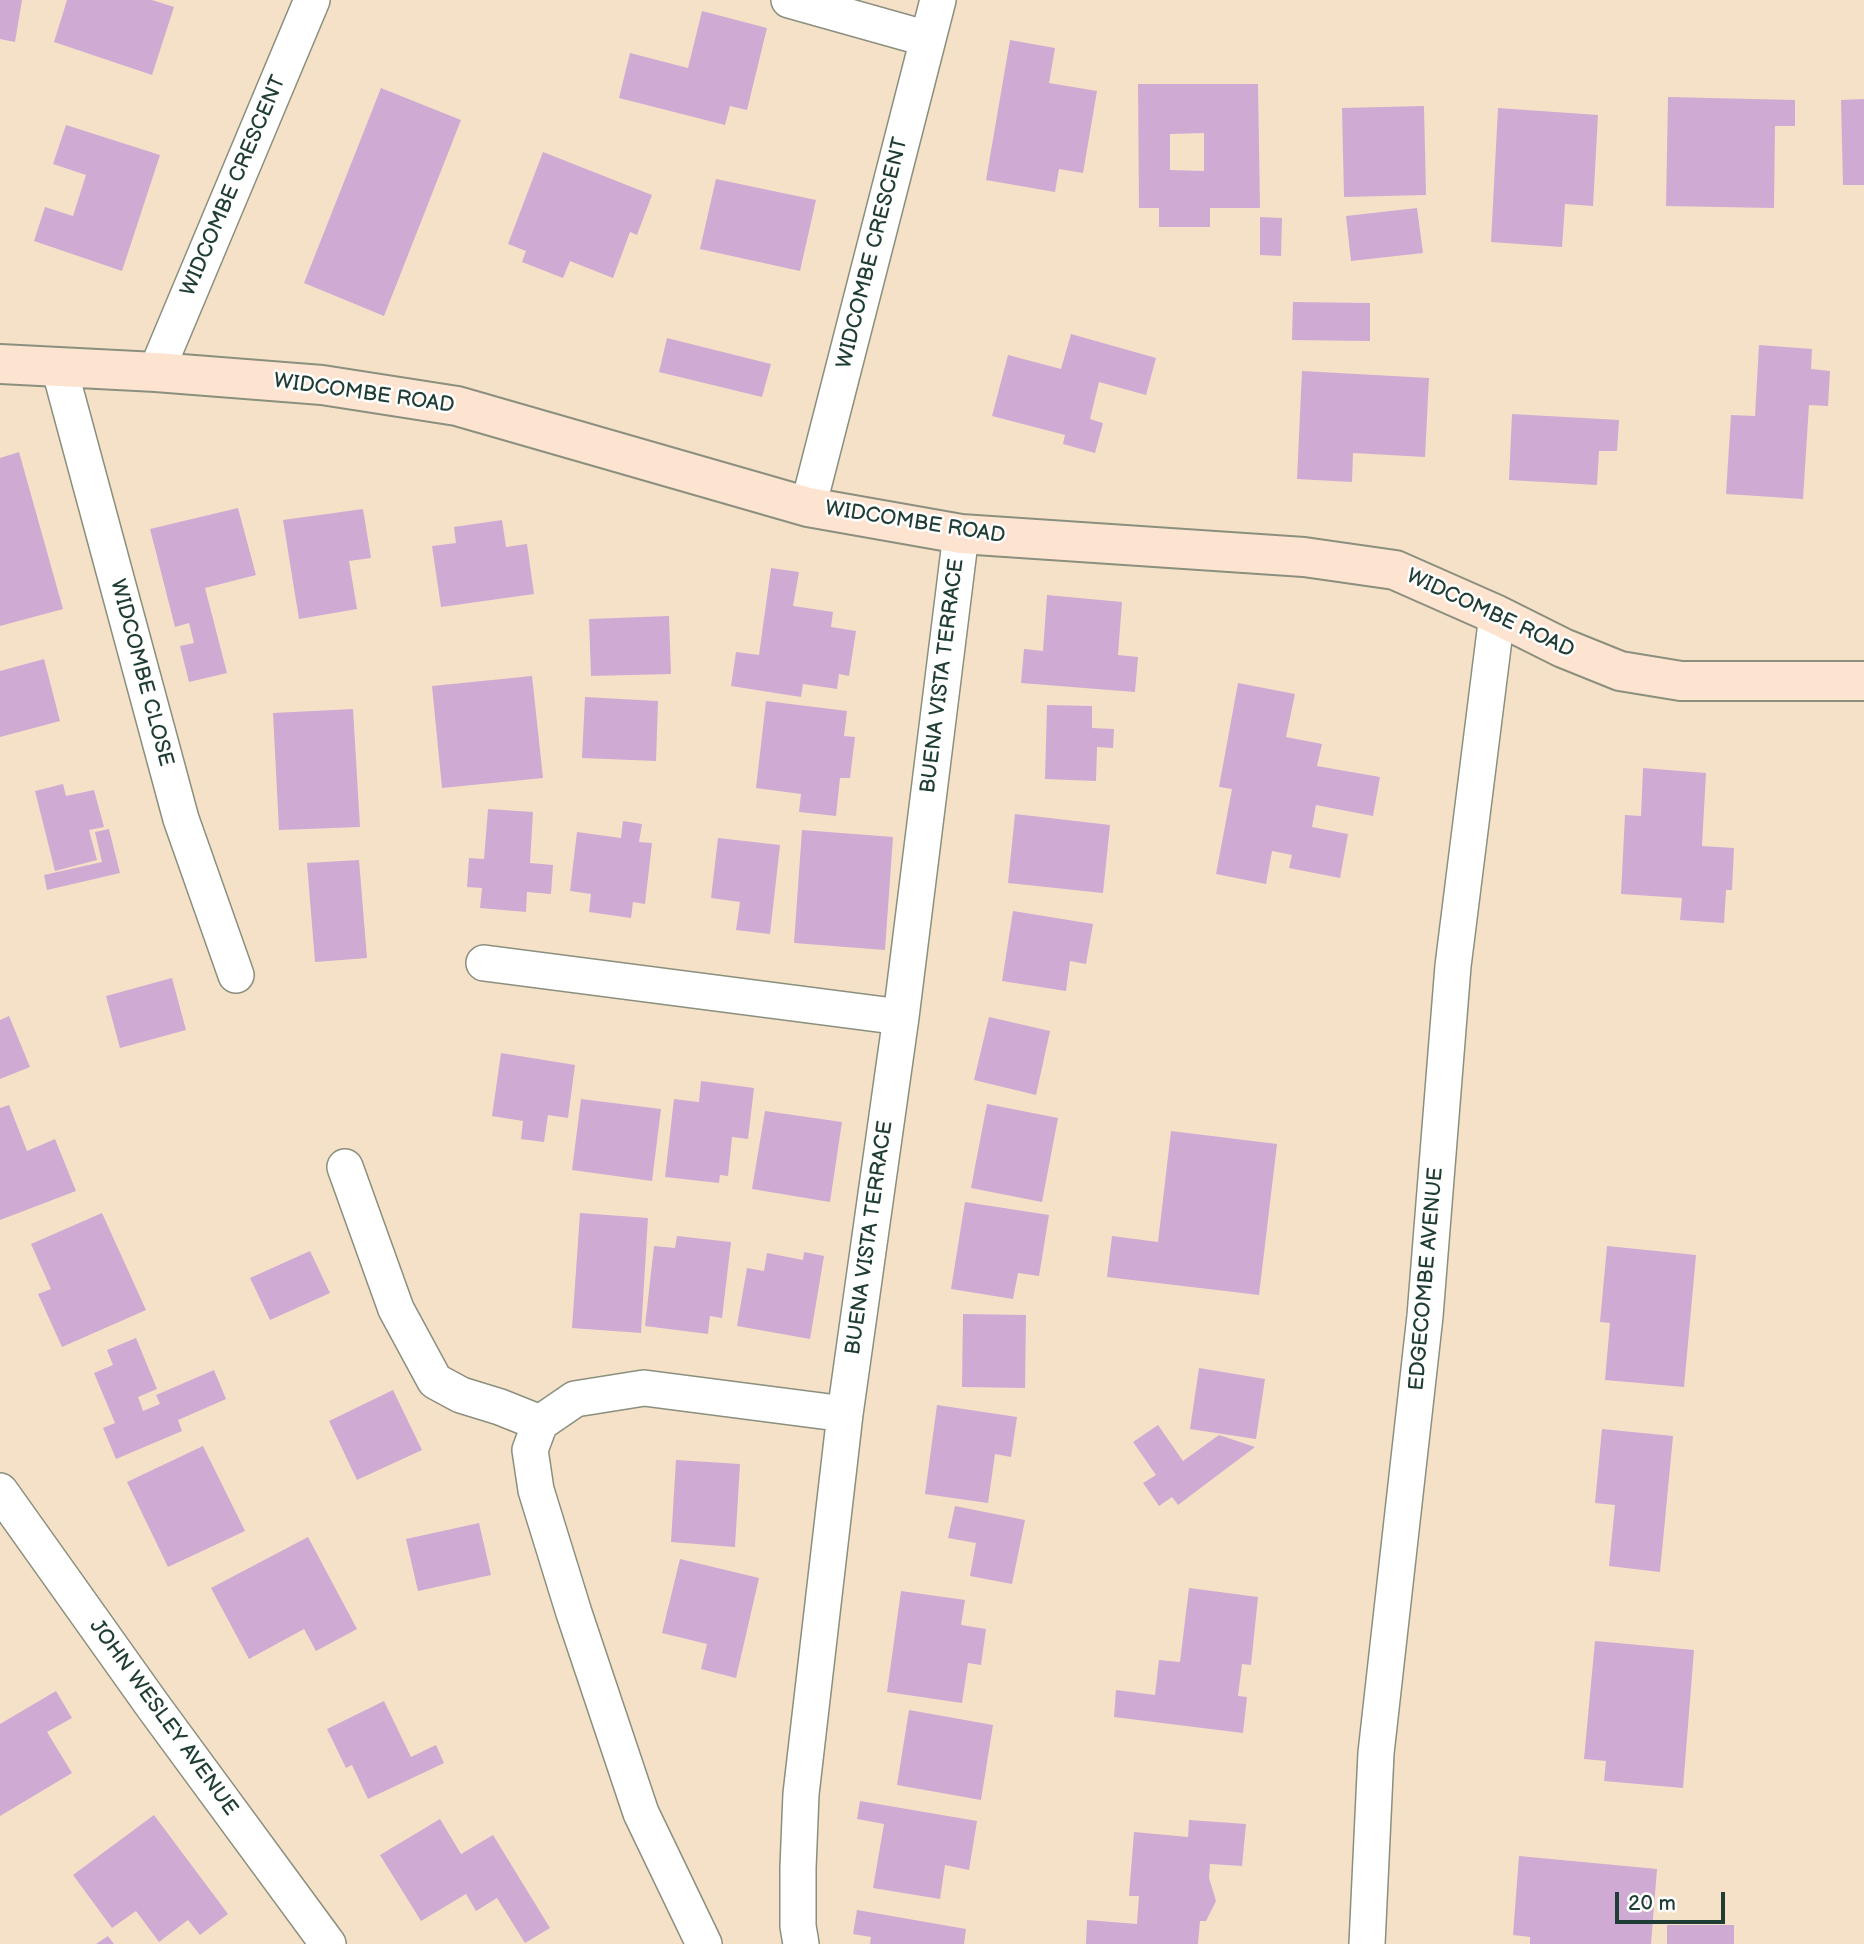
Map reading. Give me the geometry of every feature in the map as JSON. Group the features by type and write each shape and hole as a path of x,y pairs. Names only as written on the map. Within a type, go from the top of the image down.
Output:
{"street":[{"name":"WIDCOMBE CRESCENT","path":"156,372 312,0"},
{"path":"789,0 928,39"},
{"name":"WIDCOMBE CRESCENT","path":"808,507 938,0"},
{"name":"WIDCOMBE ROAD","path":"0,364 156,372 322,385 457,406 808,507 961,534 1304,557 1395,570 1497,615 1563,648 1620,671 1681,681 1864,681"},
{"name":"WIDCOMBE CLOSE","path":"59,367 181,819 236,975"},
{"name":"BUENA VISTA TERRACE","path":"801,1944 798,1926 798,1868 801,1794 845,1414 901,1017 961,534"},
{"name":"EDGECOMBE AVENUE","path":"1367,1944 1376,1753 1426,1316 1453,966 1497,615"},
{"path":"484,963 901,1017"},
{"path":"345,1167 397,1309 435,1381 461,1395 540,1423"},
{"path":"704,1944 641,1813 536,1490 530,1450 540,1423 575,1399 644,1388 845,1414"},
{"name":"JOHN WESLEY AVENUE","path":"0,1491 153,1706 328,1944"}],"building":[{"path":"0,0 22,0 15,42 0,39"},
{"path":"67,0 152,0 174,7 152,75 54,42"},
{"path":"702,11 767,28 747,110 730,106 725,125 619,98 630,53 688,68"},
{"path":"1010,40 1055,48 1049,83 1097,91 1083,173 1059,169 1055,192 986,180"},
{"path":"1138,84 1258,84 1260,208 1210,208 1210,227 1159,227 1159,208 1139,208","holes":["1204,133 1204,171 1170,170 1170,134"]},
{"path":"381,88 461,120 384,316 304,283"},
{"path":"1668,97 1795,100 1795,126 1775,126 1774,208 1666,206"},
{"path":"1864,99 1864,185 1843,185 1841,100"},
{"path":"1424,106 1426,195 1344,197 1342,108"},
{"path":"1498,108 1598,115 1593,206 1565,204 1562,247 1491,242"},
{"path":"66,125 160,155 122,271 34,241 45,207 73,216 86,175 53,164"},
{"path":"543,152 652,195 637,235 630,232 613,278 570,261 563,278 522,262 526,251 508,244"},
{"path":"716,179 816,200 800,271 700,249"},
{"path":"1417,208 1423,253 1351,261 1346,216"},
{"path":"1260,217 1282,218 1281,256 1260,255"},
{"path":"1293,302 1370,303 1370,341 1292,340"},
{"path":"1071,334 1156,358 1146,395 1099,382 1090,419 1103,423 1095,453 1063,444 1065,435 992,416 1008,355 1061,369"},
{"path":"667,338 771,364 762,397 659,372"},
{"path":"1759,345 1812,349 1811,369 1830,371 1828,406 1809,405 1803,499 1726,494 1731,415 1755,416"},
{"path":"1302,371 1429,378 1425,457 1353,453 1352,482 1297,479"},
{"path":"1512,414 1619,420 1617,451 1599,451 1597,485 1509,480"},
{"path":"19,452 63,609 0,626 0,458"},
{"path":"238,508 256,575 205,588 227,673 189,682 180,646 194,643 189,623 175,627 150,529"},
{"path":"363,509 371,558 349,561 357,609 299,619 283,520"},
{"path":"502,520 506,547 527,544 534,594 441,607 432,546 456,543 454,527"},
{"path":"771,568 799,572 793,606 833,612 831,627 856,631 849,676 839,674 837,689 803,684 801,697 731,686 736,652 759,655"},
{"path":"1047,595 1122,602 1118,655 1138,657 1135,692 1021,683 1024,649 1043,651"},
{"path":"669,616 671,674 591,676 589,619"},
{"path":"44,659 60,721 0,737 0,671"},
{"path":"532,676 543,778 442,788 432,686"},
{"path":"1238,683 1295,694 1286,737 1322,744 1317,766 1380,777 1373,816 1316,805 1312,827 1348,834 1340,878 1289,868 1292,855 1272,851 1266,884 1216,874 1232,789 1219,787"},
{"path":"585,697 658,701 656,761 582,758"},
{"path":"766,701 847,711 844,736 855,737 850,778 840,778 836,816 799,812 801,794 756,788"},
{"path":"1047,705 1092,706 1092,728 1114,729 1113,748 1097,747 1096,781 1045,779"},
{"path":"353,709 360,827 279,830 273,713"},
{"path":"1643,768 1706,773 1702,846 1734,848 1732,890 1726,890 1724,923 1680,920 1682,898 1621,894 1625,815 1641,816"},
{"path":"63,784 66,796 94,790 104,827 89,830 97,860 55,871 35,791"},
{"path":"488,809 533,812 530,863 553,865 551,894 527,892 526,912 480,908 482,888 467,887 469,858 484,859"},
{"path":"1015,814 1110,825 1103,893 1008,883"},
{"path":"623,821 642,824 639,842 652,843 645,904 633,902 631,918 589,912 591,894 570,891 577,832 621,838"},
{"path":"109,829 120,873 47,890 44,875 102,862 95,832"},
{"path":"802,830 893,837 885,950 794,943"},
{"path":"718,838 780,845 770,934 736,930 740,902 711,898"},
{"path":"359,860 367,958 315,962 307,863"},
{"path":"1013,911 1093,924 1086,964 1070,961 1066,991 1002,981"},
{"path":"172,978 186,1030 120,1048 106,996"},
{"path":"9,1016 30,1067 0,1079 0,1020"},
{"path":"989,1017 1050,1031 1036,1095 974,1080"},
{"path":"501,1053 575,1065 568,1118 548,1115 544,1142 521,1139 523,1121 492,1116"},
{"path":"701,1081 754,1088 748,1139 732,1137 728,1176 720,1175 719,1183 665,1177 674,1099 699,1102"},
{"path":"581,1099 661,1109 652,1181 572,1170"},
{"path":"987,1104 1058,1118 1042,1202 971,1188"},
{"path":"9,1105 27,1151 55,1139 76,1191 0,1220 0,1108"},
{"path":"765,1111 842,1122 830,1202 752,1189"},
{"path":"1171,1131 1277,1144 1259,1295 1107,1277 1112,1236 1158,1242"},
{"path":"965,1202 1049,1215 1039,1276 1018,1273 1013,1299 951,1289"},
{"path":"102,1213 146,1310 62,1347 38,1294 51,1289 31,1244"},
{"path":"580,1213 648,1218 641,1333 572,1328"},
{"path":"677,1236 731,1242 722,1318 710,1316 708,1334 645,1326 654,1246 675,1248"},
{"path":"1607,1246 1696,1255 1684,1387 1605,1380 1610,1323 1600,1322"},
{"path":"310,1251 330,1293 270,1320 250,1278"},
{"path":"804,1252 824,1256 810,1339 737,1326 747,1268 764,1271 767,1253 803,1260"},
{"path":"963,1314 1026,1315 1025,1388 962,1387"},
{"path":"136,1338 157,1389 138,1397 143,1411 160,1404 156,1395 214,1370 226,1399 178,1420 182,1431 116,1459 103,1428 115,1423 94,1373 113,1365 107,1350"},
{"path":"1199,1368 1265,1379 1256,1439 1190,1429"},
{"path":"393,1390 422,1450 357,1480 329,1421"},
{"path":"937,1405 1017,1417 1011,1457 995,1454 988,1503 925,1494"},
{"path":"1158,1425 1183,1461 1219,1435 1255,1447 1178,1505 1172,1497 1159,1506 1143,1483 1156,1475 1133,1442"},
{"path":"1602,1429 1673,1436 1660,1572 1609,1566 1615,1505 1595,1503"},
{"path":"203,1446 245,1531 168,1567 127,1482"},
{"path":"676,1460 740,1464 735,1547 671,1542"},
{"path":"955,1506 1025,1520 1012,1584 970,1576 976,1543 948,1538"},
{"path":"479,1523 491,1575 418,1591 406,1539"},
{"path":"308,1537 357,1629 316,1651 304,1629 249,1659 211,1588"},
{"path":"680,1559 759,1578 736,1678 701,1669 707,1644 662,1633"},
{"path":"1189,1588 1258,1597 1251,1665 1242,1664 1238,1696 1247,1697 1243,1733 1114,1717 1116,1690 1155,1695 1159,1660 1180,1662"},
{"path":"901,1591 965,1600 961,1625 986,1629 981,1665 968,1663 962,1703 887,1692"},
{"path":"1595,1641 1694,1650 1683,1788 1604,1781 1606,1761 1584,1759"},
{"path":"56,1691 72,1718 47,1732 72,1773 0,1816 0,1724"},
{"path":"384,1701 411,1757 436,1745 444,1763 368,1799 352,1765 346,1768 327,1729"},
{"path":"909,1710 993,1725 981,1800 897,1785"},
{"path":"860,1801 977,1821 969,1870 945,1865 940,1899 873,1888 884,1824 857,1819"},
{"path":"154,1815 228,1914 200,1935 188,1920 159,1942 136,1911 112,1928 73,1875"},
{"path":"440,1819 461,1854 493,1835 550,1928 525,1943 497,1898 476,1911 466,1894 421,1921 380,1855"},
{"path":"1189,1820 1246,1824 1242,1866 1210,1864 1209,1878 1216,1901 1206,1921 1200,1921 1198,1944 1086,1944 1087,1920 1137,1924 1139,1896 1129,1896 1134,1832 1188,1837"},
{"path":"1519,1856 1657,1869 1651,1944 1530,1944 1530,1937 1513,1935"},
{"path":"857,1910 966,1929 964,1944 870,1944 871,1937 853,1934"},
{"path":"1667,1925 1734,1925 1734,1944 1667,1944"},
{"path":"108,1936 114,1944 96,1944"}]}
